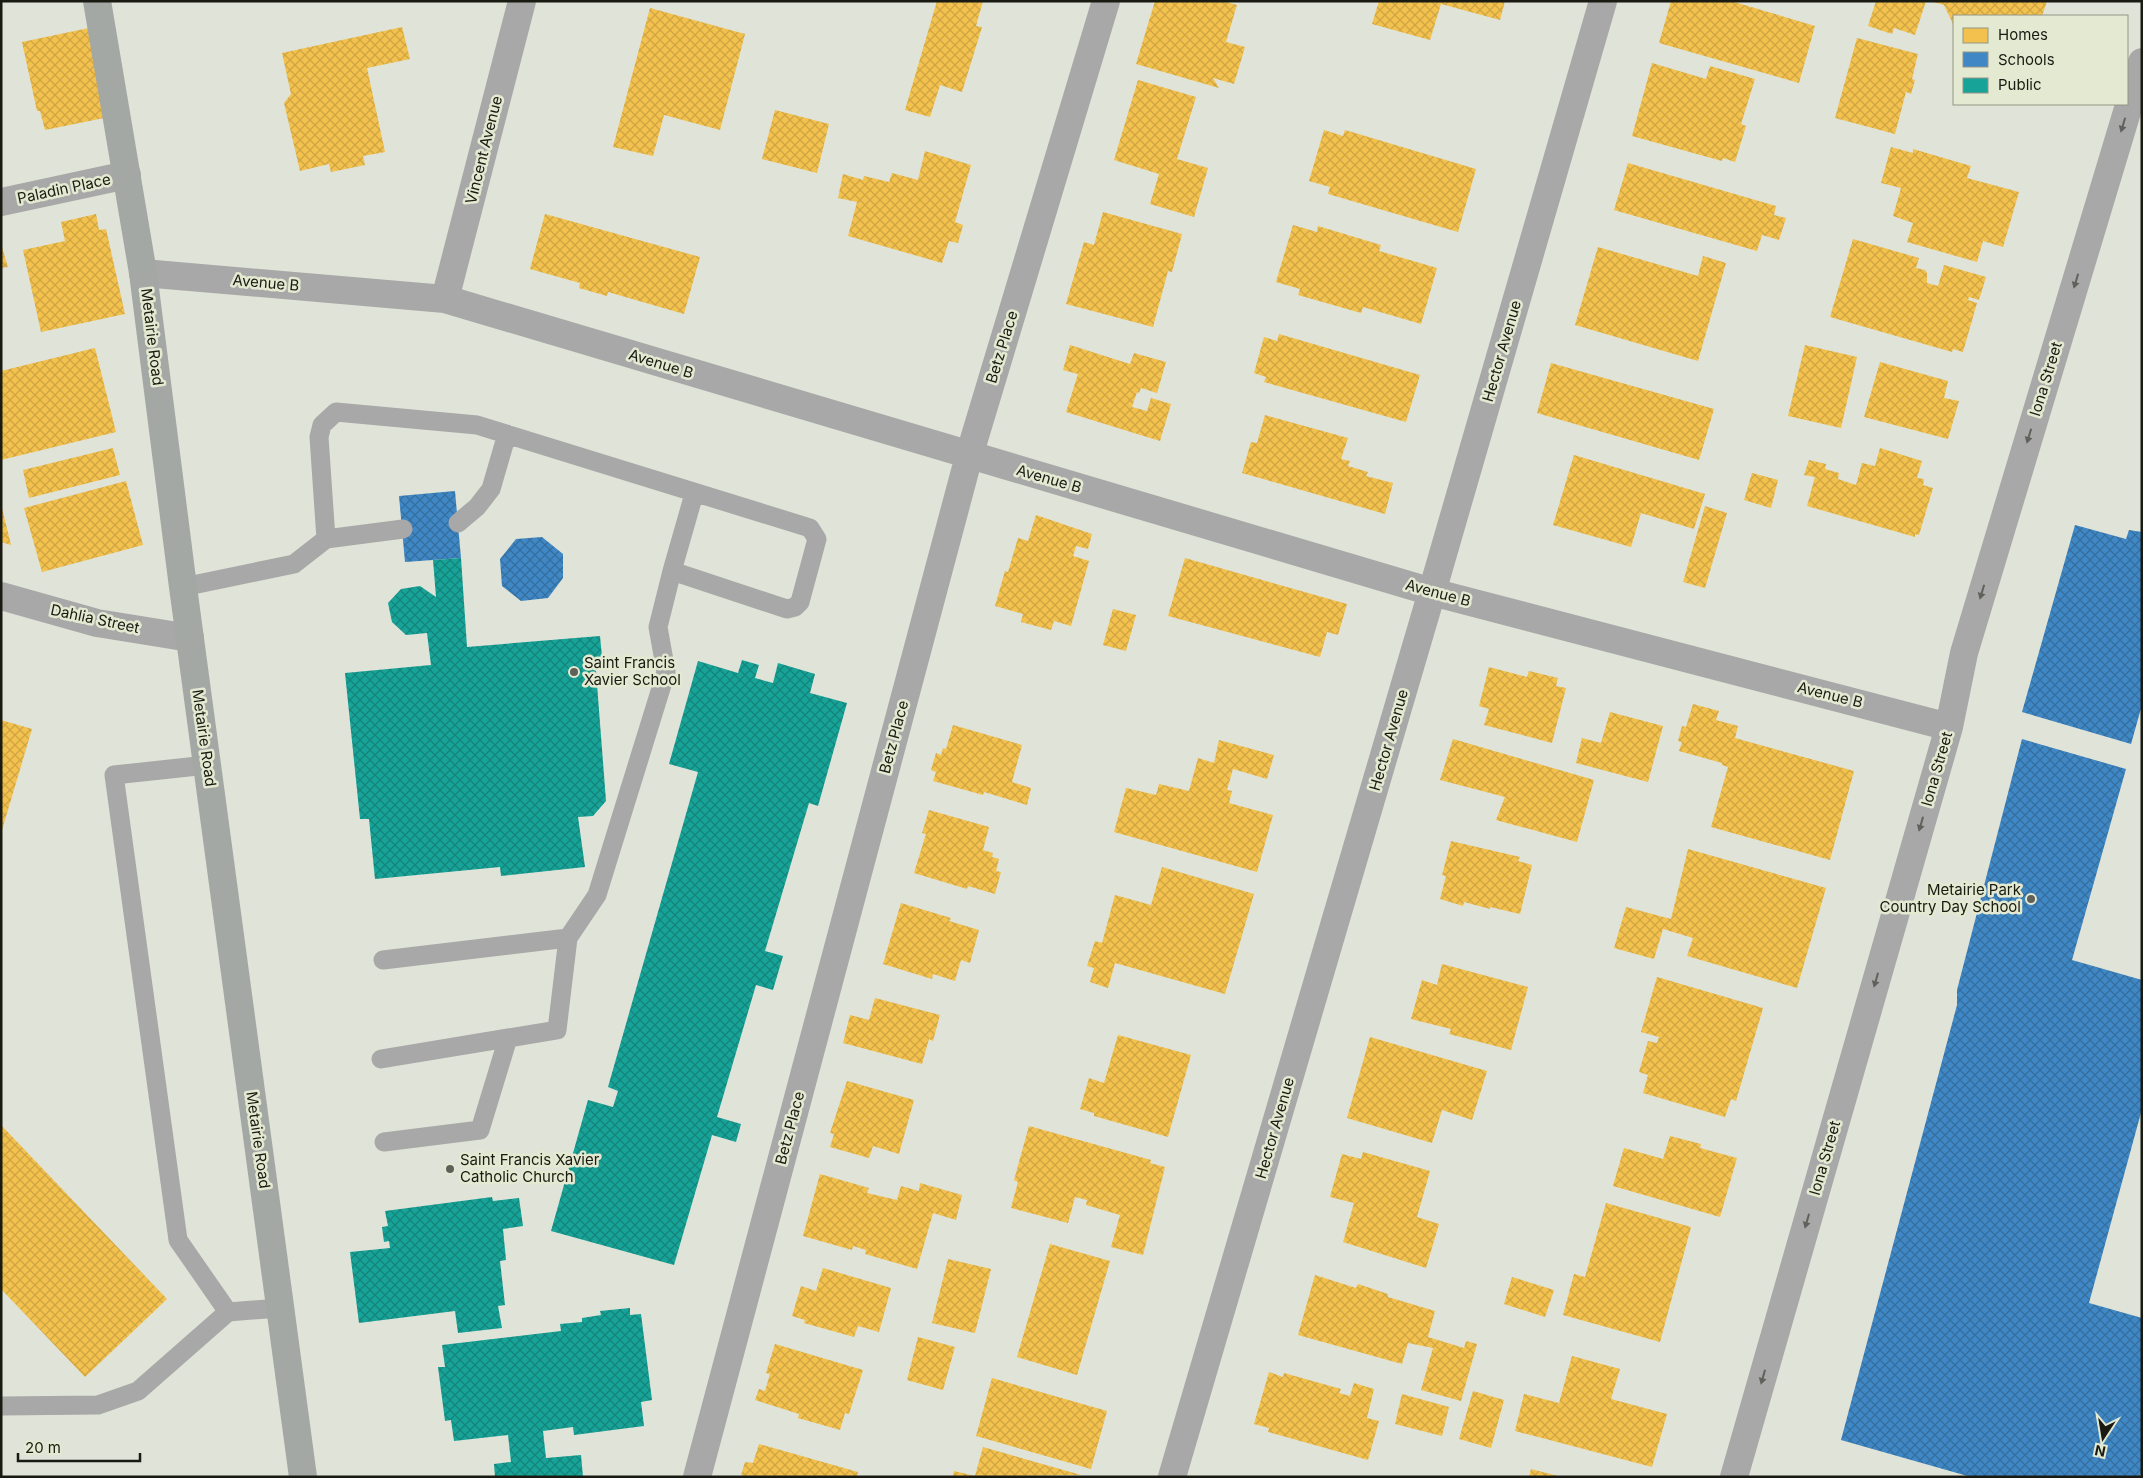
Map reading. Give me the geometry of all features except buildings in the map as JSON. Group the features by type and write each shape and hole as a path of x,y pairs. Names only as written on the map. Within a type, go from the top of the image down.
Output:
{"main road":[{"name":"Metairie Road","path":"97,1 143,272 183,587 303,1477"}],"street":[{"name":"Vincent Avenue","path":"445,299 522,1"},
{"name":"Betz Place","path":"697,1477 969,456 1106,1"},
{"name":"Hector Avenue","path":"1172,1477 1432,592 1602,1"},
{"name":"Iona Street","path":"1734,1477 1949,727 1964,653 2142,62"},
{"name":"Paladin Place","path":"1,202 127,175"},
{"name":"Avenue B","path":"143,272 445,299 1432,592 1949,727"},
{"name":"Dahlia Street","path":"1,596 97,623 190,638"}],"lane":[{"path":"326,539 319,437 322,425 336,412 477,425 694,494 810,528 815,533 817,539 800,602 795,607 787,609 672,571"},
{"path":"458,523 477,507 491,489 506,434"},
{"path":"381,1059 556,1030 568,938 597,895 666,672 658,627 694,494"},
{"path":"183,587 294,564 326,539 403,529"},
{"path":"207,765 114,775 178,1240 228,1312"},
{"path":"383,960 568,938"},
{"path":"384,1142 480,1130 508,1038"},
{"path":"1,1406 98,1405 138,1391 228,1312 280,1308"}],"place":[{"name":"Saint Francis Xavier School","path":"574,672"},
{"name":"Metairie Park Country Day School","path":"2031,899"},
{"name":"Saint Francis Xavier Catholic Church","path":"450,1169"}]}
